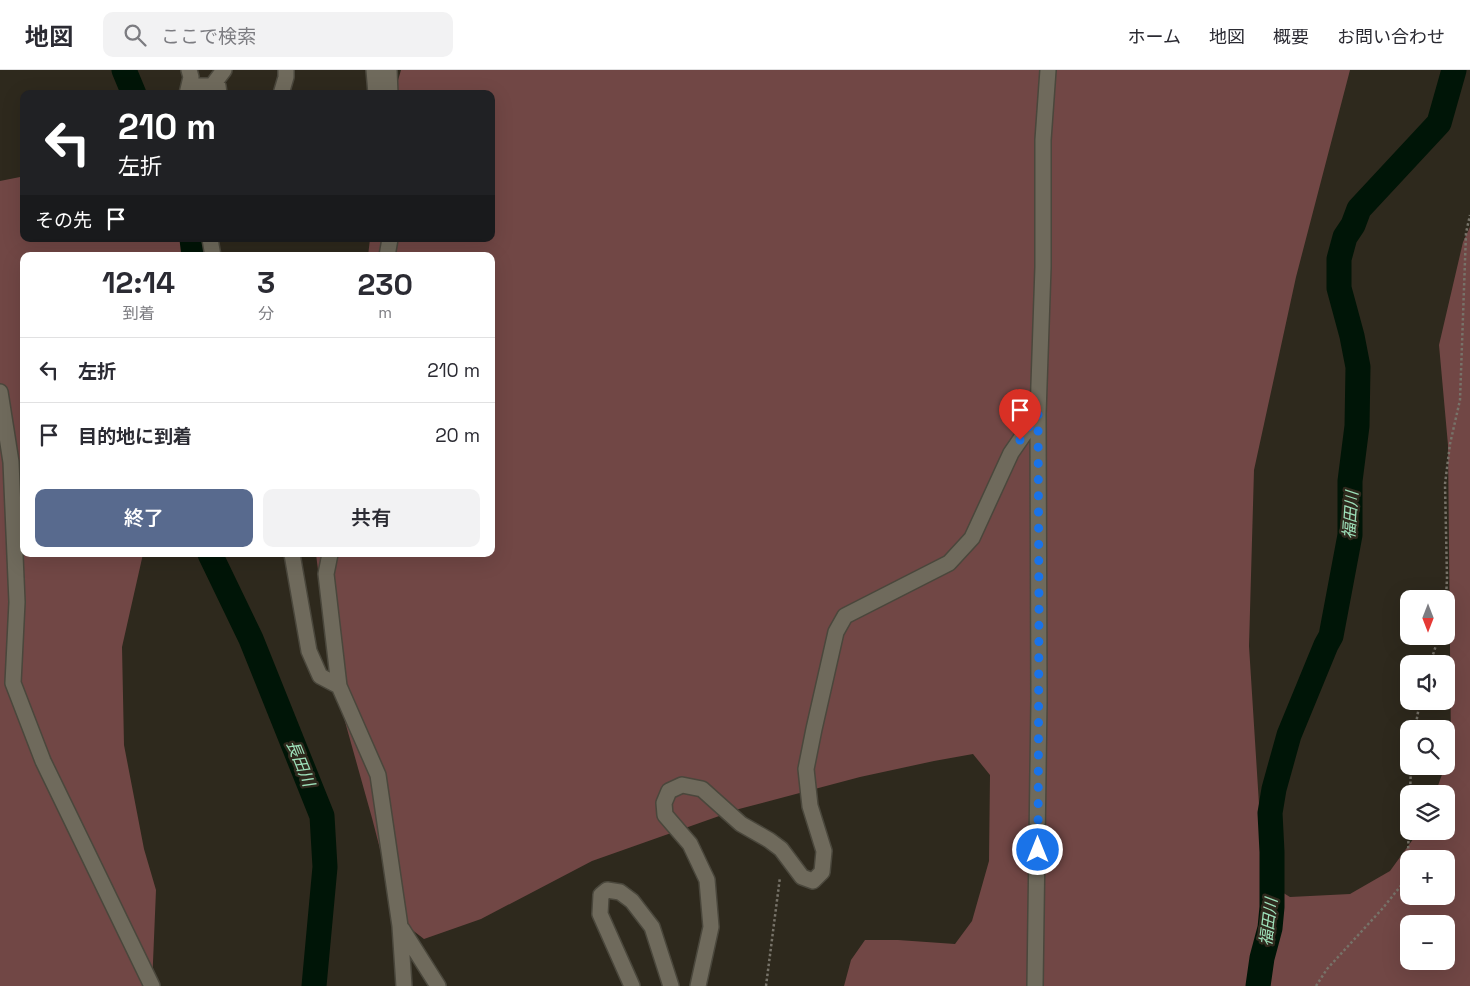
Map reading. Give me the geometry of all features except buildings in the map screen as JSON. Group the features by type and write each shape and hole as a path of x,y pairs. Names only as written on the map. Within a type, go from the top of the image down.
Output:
{"street":[{"path":"189,70 191,76 188,90 215,90 224,70"},
{"path":"282,90 286,70"},
{"path":"374,70 376,90"},
{"path":"389,70 390,90"},
{"path":"1036,986 1039,691 1038,414 1043,267 1042,140 1048,70"},
{"path":"0,392 11,462 17,593 12,683 42,760 152,986"},
{"path":"698,986 711,927 707,880 690,844 665,815 664,803 669,791 682,785 702,789 741,824 769,840 781,850 802,877 813,881 822,872 824,851 810,806 806,769 836,632 845,616 949,563 972,538 1011,453 1038,414"},
{"path":"293,557 309,651 320,676 339,686"},
{"path":"329,557 326,574 339,686 378,775 400,926 404,986"},
{"path":"632,986 600,914 602,895 607,890 620,892 632,901 652,927 671,986"},
{"path":"400,926 438,986"}],"path":[{"path":"1446,590 1444,484 1450,444 1460,400 1466,233 1470,215"},
{"path":"1316,986 1327,969 1383,908 1402,882 1408,854 1408,840"},
{"path":"766,986 780,877"}],"shaded area":[{"path":"401,70 1350,70 1296,277 1254,470 1249,646 1260,820 1267,883 1290,897 1350,894 1390,871 1400,857 1400,905 1455,905 1455,850 1405,850 1412,840 1455,840 1455,785 1438,785 1442,775 1455,775 1455,720 1451,720 1451,710 1455,710 1455,655 1450,655 1450,645 1455,645 1455,590 1449,590 1448,445 1439,345 1463,242 1470,227 1470,986 844,986 851,960 865,940 955,944 972,921 989,861 990,775 973,754 860,777 739,809 592,861 481,919 424,939 398,919 330,668 316,557 495,557 495,252 368,252 370,242 495,242 495,90 395,90"},
{"path":"20,177 20,242 189,242 193,252 20,252 20,557 142,557 122,647 124,745 144,849 156,890 152,986 0,986 0,181"}],"waterway":[{"name":"長田川","path":"124,70 132,90"},
{"name":"福田川","path":"1258,986 1262,958 1270,928 1272,907 1270,813 1274,789 1289,735 1331,636 1350,535 1350,481 1357,426 1358,367 1339,288 1339,259 1345,237 1353,225 1359,209 1439,123 1454,70"},
{"name":"長田川","path":"192,242 194,252"},
{"name":"長田川","path":"211,557 251,639 322,816 325,867 314,986"}],"route":[{"path":"1020,440 1038,414 1038,850"}]}
